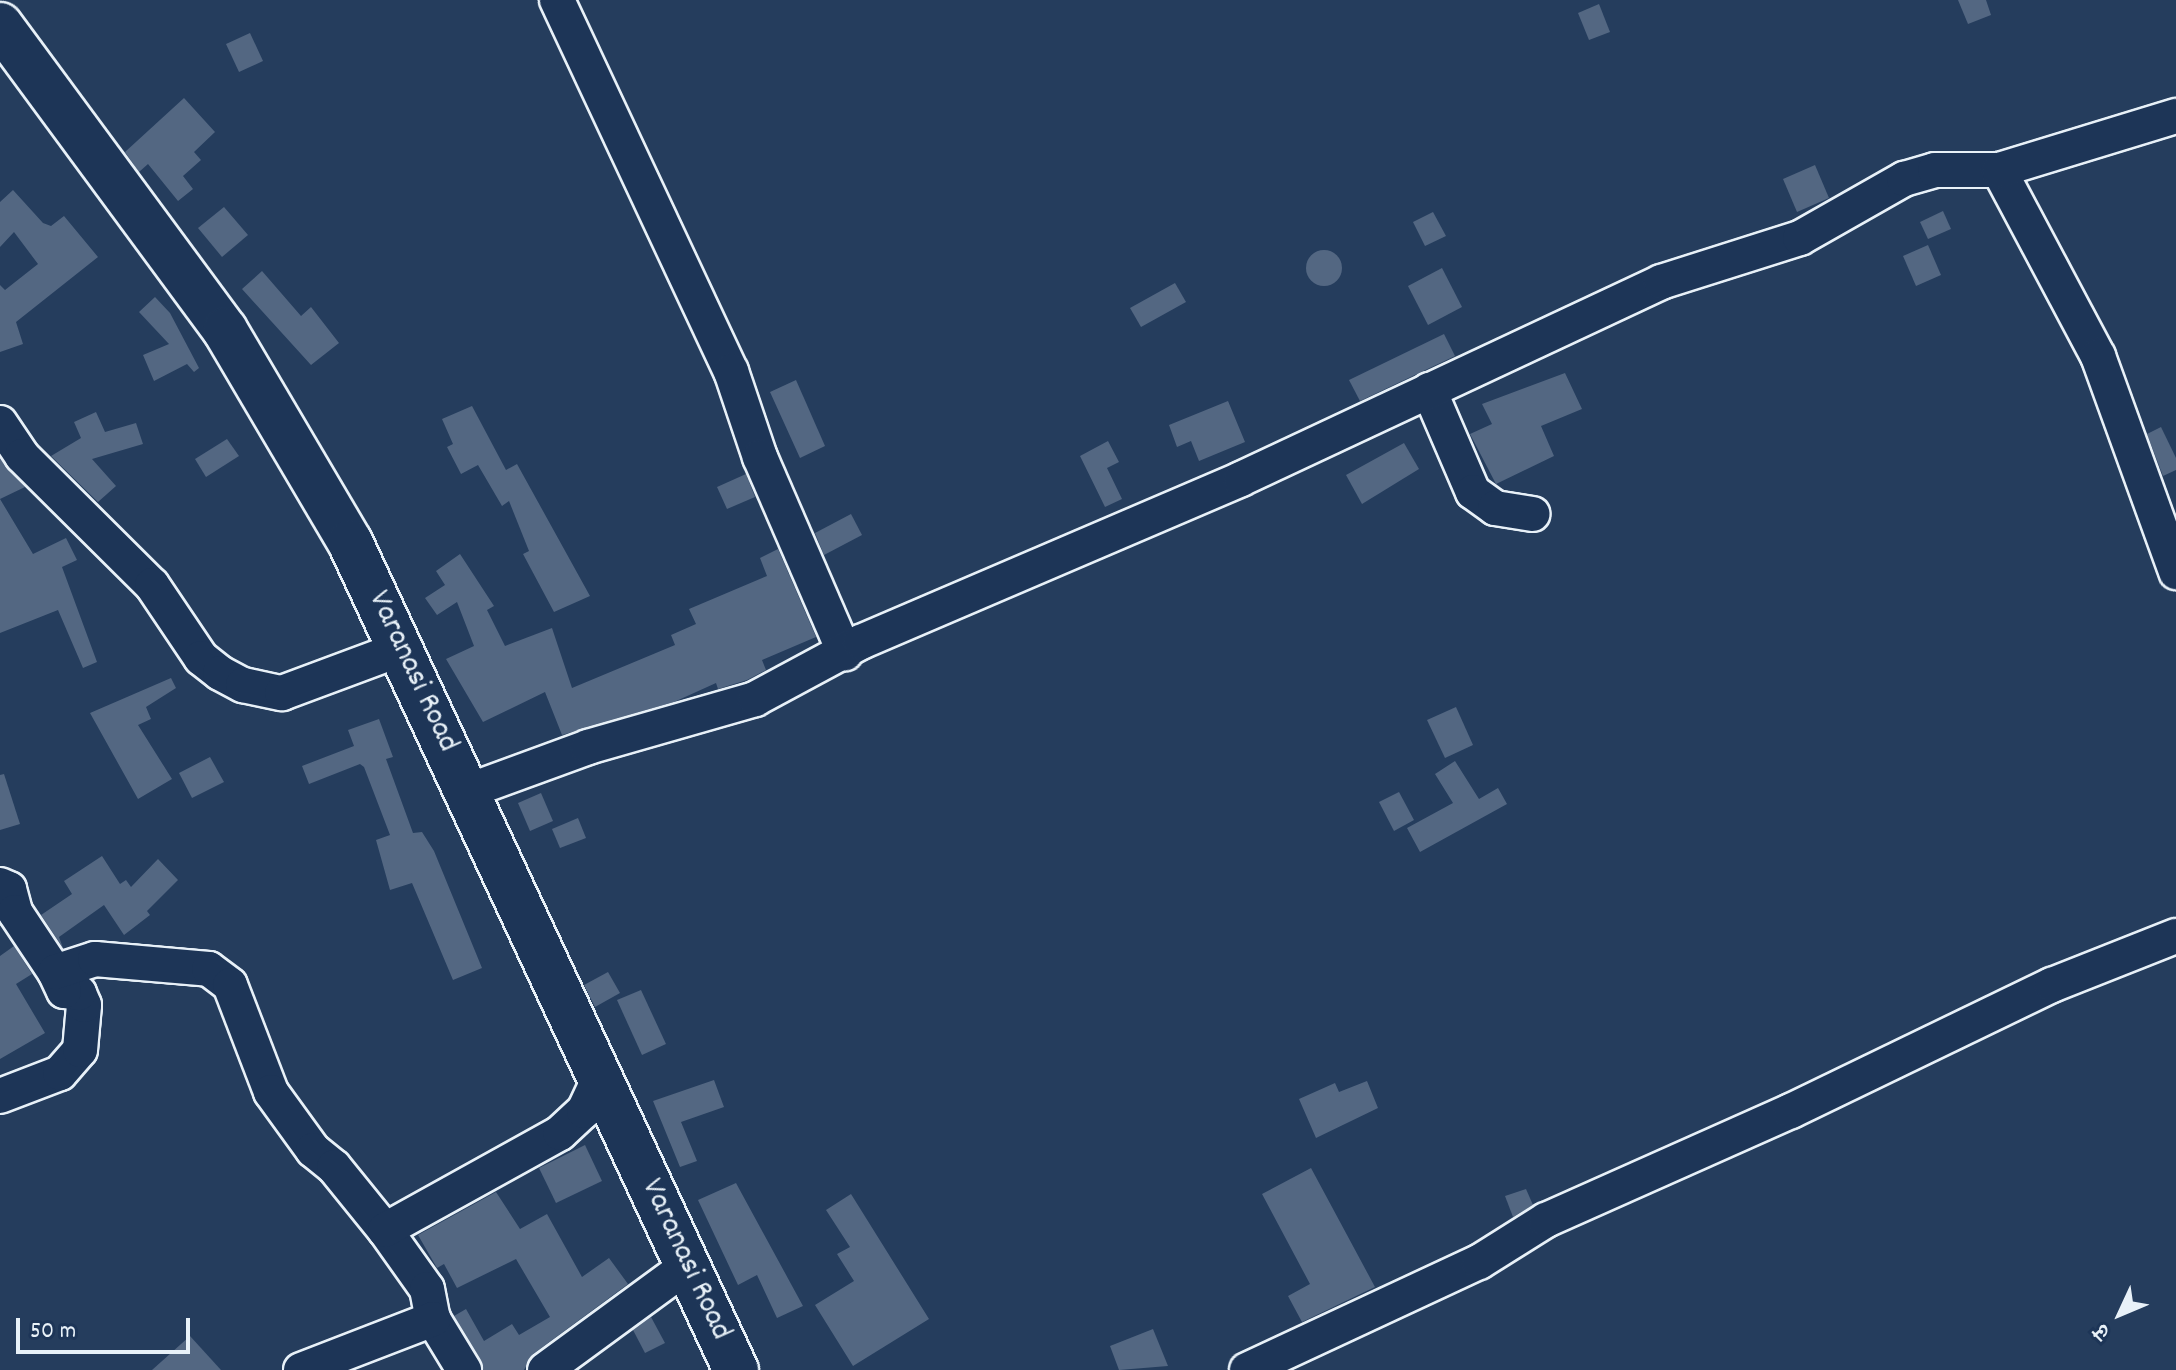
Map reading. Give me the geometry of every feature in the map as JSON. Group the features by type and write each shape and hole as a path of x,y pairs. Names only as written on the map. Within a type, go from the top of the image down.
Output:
{"highway":[{"name":"Varanasi Road","path":"0,25 173,256 259,382 403,648 736,1370"}],"street":[{"path":"557,0 731,371 760,457 845,653"},
{"path":"468,791 588,747 724,711 845,653 1241,479 1661,282 1800,238 1904,179 1935,170 1999,170 2176,116"},
{"path":"1999,170 2098,356 2176,572"},
{"path":"1429,390 1473,492 1495,508 1533,514"},
{"path":"0,423 31,466 146,577 201,658 220,673 243,685 282,693 403,648"},
{"path":"0,885 9,889 15,912 64,991 79,993 84,1005 80,1050 60,1073 0,1096"},
{"path":"1247,1370 1479,1262 1546,1220 1791,1111 2052,985 2176,936"},
{"path":"55,972 95,959 199,967 221,978 238,1002 271,1092 313,1150 334,1167 385,1230 427,1289 433,1319 464,1370"},
{"path":"385,1230 560,1133 584,1111 600,1076"},
{"path":"545,1370 687,1266"},
{"path":"301,1370 433,1319"}],"building":[{"path":"1958,0 1986,0 1991,15 1968,24"},
{"path":"1599,4 1610,32 1589,40 1578,13"},
{"path":"250,33 263,61 239,72 226,44"},
{"path":"184,98 215,132 194,152 201,160 183,176 193,189 178,201 148,164 139,172 125,152"},
{"path":"1815,165 1829,198 1797,212 1783,179"},
{"path":"13,190 43,223 51,226 64,216 98,257 16,322 23,344 0,352 0,285 5,290 38,264 14,232 0,247 0,202"},
{"path":"224,207 248,235 222,257 198,228"},
{"path":"1943,211 1951,229 1928,239 1920,222"},
{"path":"1433,212 1446,236 1425,246 1413,222"},
{"path":"1928,245 1941,275 1916,286 1903,256"},
{"path":"1324,250 1337,255 1342,268 1337,281 1324,286 1311,281 1306,268 1311,255"},
{"path":"1442,268 1462,307 1428,325 1408,286"},
{"path":"262,271 301,316 311,307 339,343 311,365 242,289"},
{"path":"1175,283 1186,302 1141,327 1130,308"},
{"path":"155,297 170,313 199,368 194,372 187,364 154,381 143,355 169,344 139,312"},
{"path":"1444,334 1455,356 1360,401 1349,380"},
{"path":"1565,373 1582,409 1541,426 1554,456 1496,484 1470,434 1492,424 1482,404"},
{"path":"796,380 825,446 800,458 770,392"},
{"path":"1228,401 1245,442 1199,461 1191,441 1177,447 1169,425"},
{"path":"472,406 506,470 517,464 590,596 554,612 523,554 529,551 509,501 502,506 478,465 461,474 447,447 453,444 442,419"},
{"path":"96,412 105,432 136,423 143,444 92,459 116,486 98,502 51,456 81,438 74,422"},
{"path":"2161,427 2176,458 2176,470 2163,476 2147,434"},
{"path":"227,439 239,456 206,477 195,459"},
{"path":"1108,441 1119,462 1107,468 1122,499 1105,507 1080,456"},
{"path":"1404,443 1419,469 1362,504 1346,475"},
{"path":"0,459 25,487 0,499"},
{"path":"746,474 755,497 727,509 717,487"},
{"path":"0,499 33,554 66,538 77,560 62,567 97,662 83,668 58,610 0,633"},
{"path":"851,514 862,535 824,555 815,533"},
{"path":"778,549 816,637 762,660 766,670 747,680 718,689 716,683 674,702 562,735 545,692 483,722 446,659 474,646 457,602 437,615 425,598 445,585 436,571 460,554 494,606 487,610 505,646 552,628 572,688 675,645 671,635 696,624 689,609 767,576 760,558"},
{"path":"171,678 176,688 146,707 151,719 138,725 172,779 138,799 90,713"},
{"path":"1456,707 1473,745 1445,758 1427,720"},
{"path":"379,719 393,757 386,759 413,833 422,832 434,851 482,968 453,980 412,883 390,890 376,840 390,835 364,767 360,764 309,784 302,766 354,746 348,730"},
{"path":"210,757 224,782 192,798 179,773"},
{"path":"1455,761 1479,799 1498,788 1507,804 1420,852 1407,828 1453,803 1435,774"},
{"path":"4,774 20,824 0,830 0,775"},
{"path":"1399,792 1414,820 1394,831 1379,802"},
{"path":"541,793 553,821 530,831 518,803"},
{"path":"578,818 586,838 560,848 552,829"},
{"path":"102,856 120,884 126,880 131,887 158,859 178,880 147,911 150,915 124,935 104,905 59,937 63,948 41,915 72,894 64,881"},
{"path":"14,946 32,974 16,984 45,1033 0,1059 0,956"},
{"path":"608,972 620,993 595,1007 584,985"},
{"path":"641,990 666,1044 642,1055 617,1000"},
{"path":"714,1080 724,1107 681,1122 697,1161 680,1167 653,1101"},
{"path":"1367,1081 1378,1108 1316,1138 1299,1099 1335,1083 1339,1092"},
{"path":"585,1145 602,1181 556,1203 539,1168"},
{"path":"1311,1168 1375,1287 1302,1322 1288,1296 1310,1284 1262,1194"},
{"path":"736,1183 803,1306 777,1318 757,1275 738,1285 698,1200"},
{"path":"1526,1189 1533,1205 1513,1217 1505,1196"},
{"path":"496,1192 520,1229 547,1214 582,1277 609,1258 628,1284 533,1354 524,1370 484,1370 454,1316 466,1309 484,1341 512,1324 519,1335 550,1317 516,1259 457,1288 444,1264 437,1268 418,1235"},
{"path":"851,1194 929,1319 853,1366 815,1305 854,1281 837,1254 850,1247 826,1210"},
{"path":"651,1317 665,1343 645,1353 633,1330"},
{"path":"1153,1329 1168,1366 1119,1370 1110,1346"},
{"path":"190,1336 221,1370 152,1370"}]}
